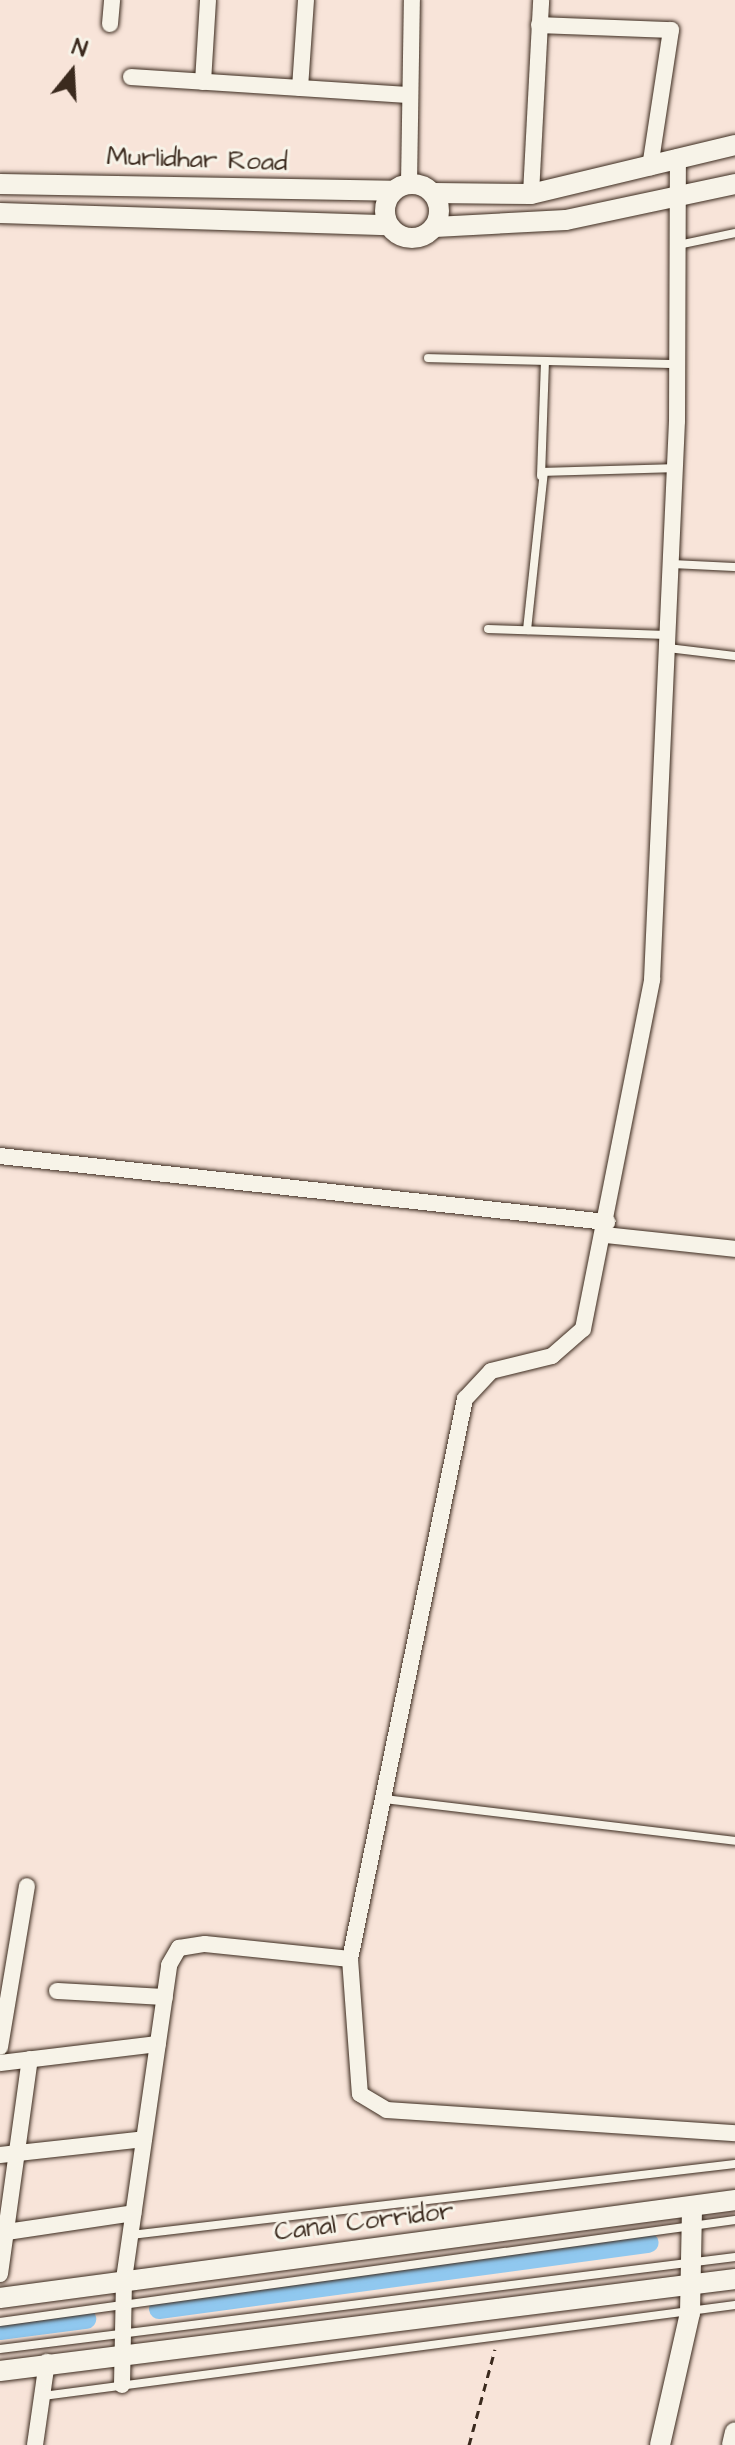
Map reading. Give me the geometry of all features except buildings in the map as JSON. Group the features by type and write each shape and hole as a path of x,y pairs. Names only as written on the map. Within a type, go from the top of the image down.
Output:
{"street":[{"path":"110,24 112,0"},
{"path":"203,82 208,0"},
{"path":"300,88 306,0"},
{"path":"388,225 401,188 412,0"},
{"path":"531,194 541,0"},
{"path":"539,25 671,30 650,167"},
{"path":"131,77 407,95"},
{"path":"401,188 433,193 531,194 735,145"},
{"path":"678,157 675,468 654,964 606,1229 589,1314 573,1344 491,1371 465,1399 350,1959 367,2103 423,2116 735,2133"},
{"name":"Murlidhar Road","path":"0,184 401,188"},
{"path":"0,213 388,225 411,239 435,227 566,220 678,193 735,184"},
{"path":"433,193 440,209 435,227"},
{"path":"0,1156 606,1229 735,1249"},
{"path":"0,2047 7,1967 27,1886"},
{"path":"122,2385 124,2279 165,1997 179,1948 205,1944 350,1959"},
{"path":"57,1991 165,1997"},
{"path":"0,2063 158,2044"},
{"path":"0,2274 9,2154 30,2059"},
{"path":"9,2154 144,2139"},
{"name":"Canal Corridor","path":"0,2298 124,2279 692,2217 735,2200"},
{"path":"3,2232 134,2213"},
{"path":"660,2445 690,2313 692,2217"},
{"path":"0,2371 121,2352 735,2279"},
{"path":"35,2445 47,2362"},
{"path":"732,2445 735,2432"}],"lane":[{"path":"677,245 735,233"},
{"path":"428,358 677,364"},
{"path":"527,630 541,477 545,361"},
{"path":"541,477 550,470 675,468"},
{"path":"671,564 735,567"},
{"path":"488,629 668,641 735,656"},
{"path":"384,1799 735,1841"},
{"path":"131,2235 735,2164"},
{"path":"0,2322 692,2217 735,2220"},
{"path":"0,2349 122,2331 735,2257"},
{"path":"43,2396 735,2305"}],"path":[{"path":"469,2445 498,2337"}],"waterway":[{"path":"159,2309 649,2243"},
{"path":"0,2330 86,2319"}]}
